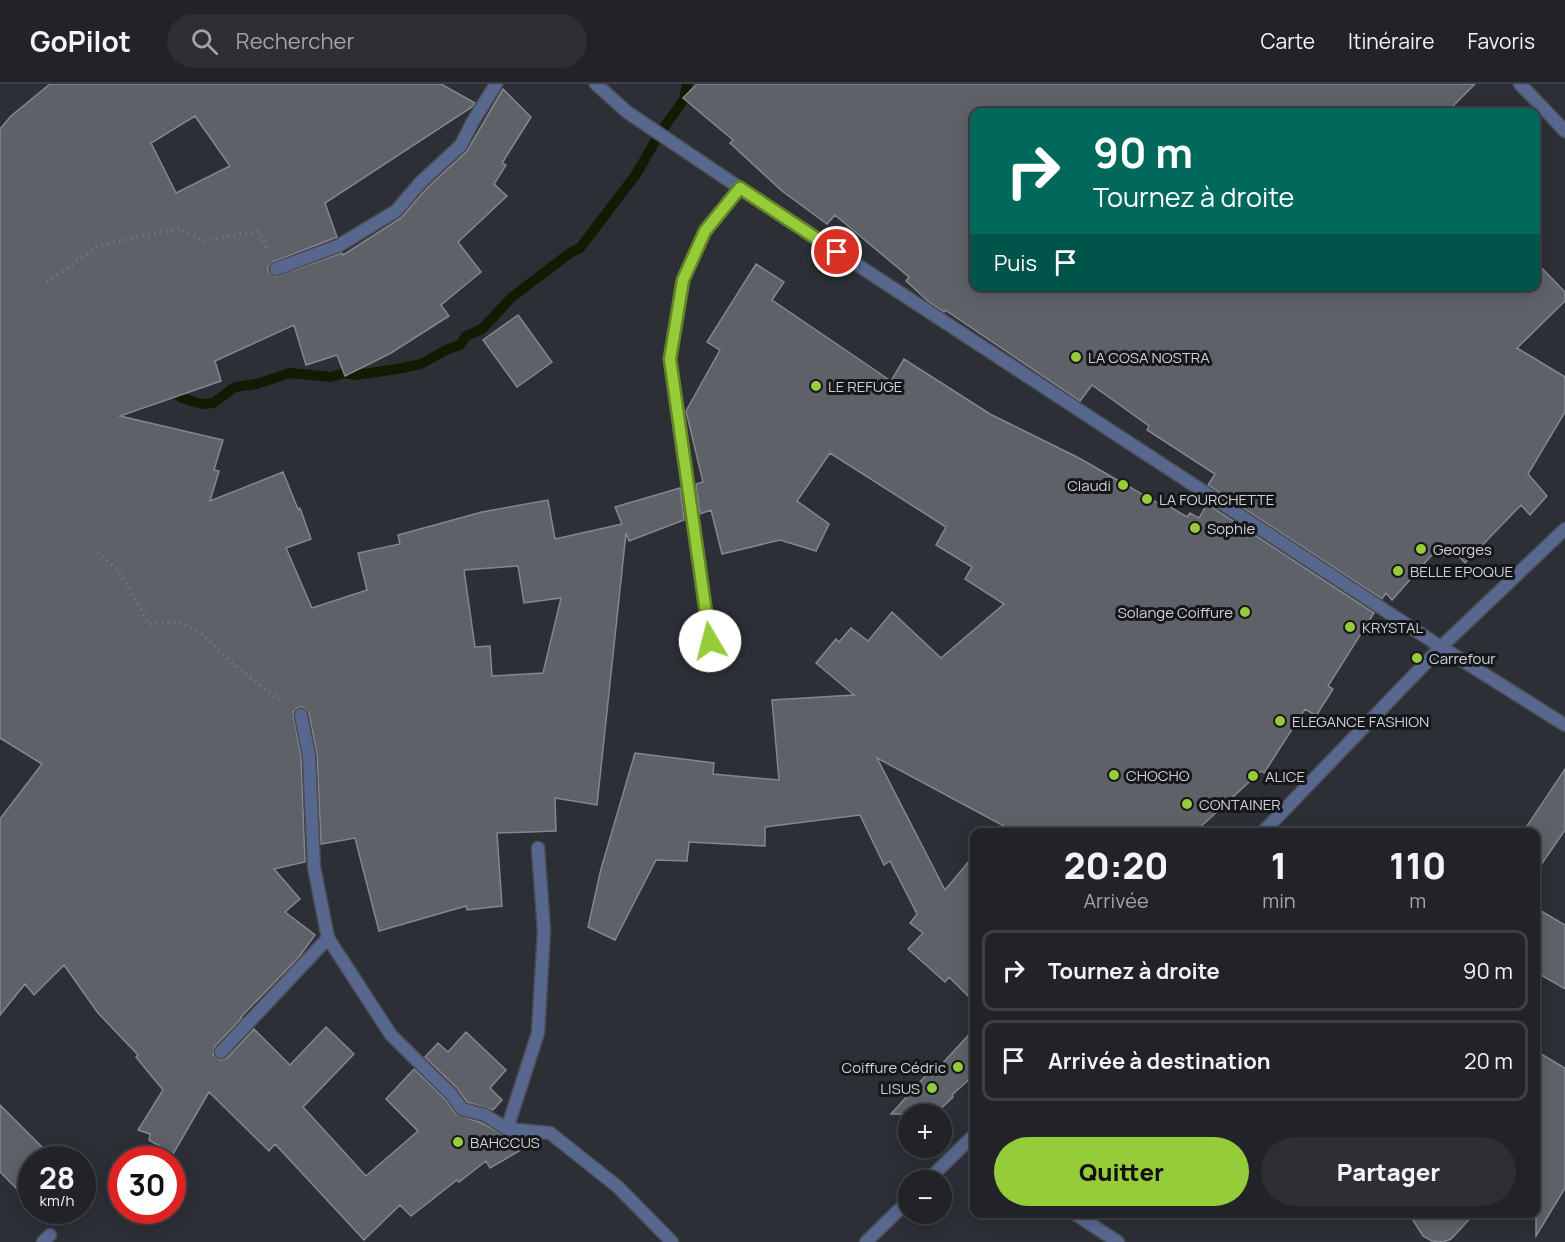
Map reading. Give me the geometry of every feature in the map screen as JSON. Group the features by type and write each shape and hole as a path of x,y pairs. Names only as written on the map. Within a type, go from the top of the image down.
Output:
{"street":[{"path":"276,269 338,246 396,211 422,182 461,145 496,84"},
{"path":"596,84 627,112 684,148 740,188 1441,647 1565,724"},
{"path":"1520,84 1565,131"},
{"path":"710,641 670,359 683,280 705,231 740,188"},
{"path":"1267,828 1441,647 1565,529"},
{"path":"301,715 309,756 314,867 328,938 391,1035 452,1095 462,1109 484,1116 507,1129 550,1133 618,1187 672,1242"},
{"path":"507,1129 538,1033 544,931 537,848"},
{"path":"221,1052 328,938"},
{"path":"939,1170 970,1143"},
{"path":"866,1242 898,1211"},
{"path":"1081,1218 1118,1242"}],"path":[{"path":"47,282 100,245 180,228 203,241 259,231 276,269"},
{"path":"98,552 118,570 149,624 179,622 202,634 244,673 301,715"}],"building":[{"path":"50,84 441,84 475,103 325,203 337,237 273,262 268,267 268,271 275,277 342,253 343,255 401,218 427,188 467,151 503,89 531,117 502,163 506,165 494,184 507,196 458,242 481,272 441,305 449,316 391,353 345,376 337,355 306,365 294,325 215,361 221,381 120,416 223,440 214,470 219,471 210,501 283,472 298,509 300,508 311,539 286,548 312,608 367,590 358,553 400,544 398,535 482,512 548,500 555,539 622,524 615,507 680,488 684,520 629,541 626,533 597,805 555,798 556,831 497,833 502,906 467,910 466,906 379,931 355,838 321,844 317,755 309,713 303,707 293,712 301,757 305,862 274,869 300,899 285,912 315,935 299,957 215,1046 213,1055 220,1060 227,1058 254,1029 290,1065 326,1027 354,1054 303,1107 366,1176 418,1131 386,1099 414,1069 446,1100 456,1114 482,1123 508,1137 519,1151 490,1168 486,1161 459,1182 457,1180 411,1216 400,1205 364,1240 275,1144 269,1151 209,1092 178,1146 159,1146 149,1140 150,1134 138,1130 163,1090 136,1057 138,1055 98,1013 64,965 34,995 25,984 0,1015 0,819 42,764 0,738 0,129 11,116","holes":["195,116 230,166 176,193 151,143","518,566 524,603 561,598 543,673 492,676 490,646 475,647 464,570"]},
{"path":"697,84 1475,84 1451,108 970,108 970,291 1540,291 1540,266 1565,292 1565,301 1517,348 1565,377 1565,412 1528,474 1547,496 1530,515 1521,505 1465,563 1452,549 1444,557 1437,549 1392,600 1386,593 1382,599 1208,485 1215,474 1147,430 1149,426 1092,385 1080,401 945,310 944,312 929,302 906,281 909,277 835,215 827,224 782,191 730,143 733,140 683,98"},
{"path":"756,264 784,282 772,300 891,381 904,359 990,414 1079,458 1159,504 1160,501 1187,517 1190,513 1199,518 1207,504 1374,613 1328,686 1333,689 1316,716 1305,709 1264,773 1261,771 1199,828 1008,828 877,758 945,890 970,860 970,998 949,977 945,982 908,949 923,933 910,923 917,914 890,861 884,865 860,815 765,827 765,846 689,842 687,861 656,860 615,940 588,927 601,869 635,753 714,763 713,774 779,780 772,700 854,695 816,663 836,639 839,642 851,628 868,641 892,612 941,658 1004,604 965,579 972,567 936,545 946,527 830,453 797,501 829,524 816,551 780,540 722,554 711,510 700,514 696,484 703,482 686,411 720,350 707,342"},
{"path":"518,315 552,362 517,387 483,340"},
{"path":"1565,769 1565,830 1540,866 1540,828 1526,828"},
{"path":"1540,910 1565,925 1565,989 1540,974"},
{"path":"466,1032 506,1070 490,1088 502,1100 493,1110 467,1102 458,1089 425,1057 438,1043 448,1052"},
{"path":"970,1033 970,1079 952,1095 953,1097 946,1104 900,1104 928,1073 931,1076"},
{"path":"1540,1053 1565,1068 1565,1188 1536,1236 1536,1218 1540,1218"},
{"path":"0,1105 41,1146 18,1146 18,1190 0,1172"},
{"path":"898,1106 898,1114 891,1114"},
{"path":"1412,1218 1470,1218 1451,1239 1443,1242 1432,1241 1423,1236"}],"waterway":[{"path":"168,388 182,398 202,404 213,403 235,387 257,384 290,373 331,377 344,373 356,375 397,369 421,364 460,345 466,336 482,329 512,297 580,248 637,173 658,136 684,99 687,84"}],"place":[{"name":"LA COSA NOSTRA","path":"1076,357"},
{"name":"LE REFUGE","path":"816,386"},
{"name":"Claudi","path":"1123,485"},
{"name":"LA FOURCHETTE","path":"1147,499"},
{"name":"Sophie","path":"1195,528"},
{"name":"Georges","path":"1421,549"},
{"name":"BELLE EPOQUE","path":"1398,571"},
{"name":"Solange Coiffure","path":"1245,612"},
{"name":"KRYSTAL","path":"1350,627"},
{"name":"Carrefour","path":"1417,658"},
{"name":"ELEGANCE FASHION","path":"1280,721"},
{"name":"CHOCHO","path":"1114,775"},
{"name":"ALICE","path":"1253,776"},
{"name":"CONTAINER","path":"1187,804"},
{"name":"Coiffure Cédric","path":"958,1067"},
{"name":"LISUS","path":"932,1088"},
{"name":"BAHCCUS","path":"458,1142"}],"route":[{"path":"710,641 670,359 683,280 705,231 740,188 837,252"}]}
